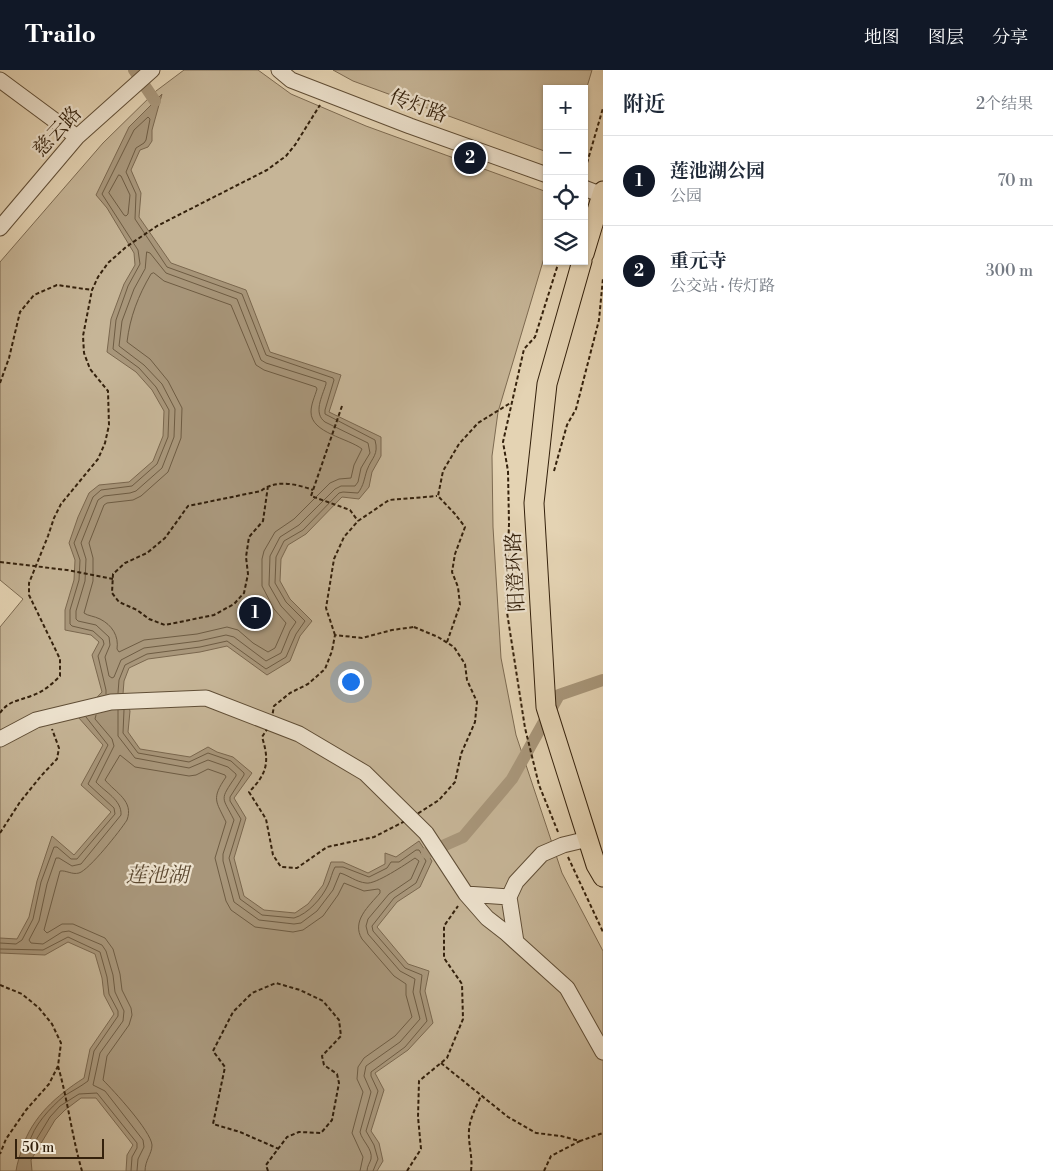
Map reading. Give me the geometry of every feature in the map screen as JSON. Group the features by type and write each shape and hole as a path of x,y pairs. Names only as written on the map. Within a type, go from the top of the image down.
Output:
{"main road":[{"path":"588,237 598,196"},
{"name":"阳澄环路","path":"581,265 547,384 534,503 546,706 596,865 603,877"}],"street":[{"name":"慈云路","path":"0,228 77,137 152,70"},
{"name":"传灯路","path":"279,70 291,80 543,174"},
{"path":"0,80 77,137"},
{"path":"0,739 36,720 111,702 206,698 299,734 364,773 426,833 466,894 487,918 567,988 603,1052"},
{"path":"516,942 509,897 516,882 542,854 563,845 588,839"},
{"path":"466,894 509,897"}],"path":[{"path":"0,713 5,705 50,687 60,676 60,659 29,595 29,583 61,504 98,459 105,443 109,425 108,391 90,369 84,353 82,336 92,290 108,263 126,247 157,226 267,170 286,156 295,146 327,94"},
{"path":"588,160 603,108"},
{"path":"538,783 526,728 506,606 508,471 503,442 524,349 535,337 558,265"},
{"path":"553,477 556,459 567,425 576,409 599,320 603,278"},
{"path":"0,383 10,358 20,312 34,296 57,285 92,290"},
{"path":"438,496 443,471 459,444 478,423 512,402"},
{"path":"342,406 311,496 350,510 358,521"},
{"path":"268,486 263,521 250,537 246,557 248,574 244,593 234,604 214,615 165,625 149,619 137,610 119,602 112,593 113,574 125,563 146,553 165,538 188,506 261,492 268,486 294,483 313,490"},
{"path":"335,636 362,638 392,630 414,627 447,642 454,647 465,664 467,680 477,702 475,722 461,754 455,782 438,800 411,818 374,836 327,847 296,868 281,867 273,855 266,819 249,792 259,782 266,766 267,753 262,737 270,723 274,706 290,693 308,684 325,669 332,651 335,636 326,608 334,559 344,537 358,521 389,500 438,496"},
{"path":"438,496 465,527 455,554 452,572 458,587 460,605 447,642"},
{"path":"0,562 67,570 112,579"},
{"path":"0,833 20,802 57,759 59,748 47,717"},
{"path":"407,1171 421,1149 418,1117 420,1081 448,1058 464,1019 462,984 444,958 444,926 466,894"},
{"path":"268,1171 266,1165 278,1149 287,1137 299,1132 321,1133 332,1120 339,1083 337,1074 324,1064 322,1056 341,1036 339,1020 323,1001 300,990 276,983 252,993 233,1012 213,1050 225,1067 213,1124 240,1132 278,1149"},
{"path":"0,985 22,994 39,1008 52,1024 61,1043 58,1066 49,1084 26,1110 6,1139 0,1154"},
{"path":"441,1063 508,1117 536,1133 561,1136 580,1141"},
{"path":"58,1066 70,1111 76,1152 82,1171"},
{"path":"471,1171 472,1152 469,1131 473,1112 481,1095"},
{"path":"544,1171 551,1156 580,1141 603,1133"}],"shaded area":[{"path":"184,70 258,70 291,94 366,126 543,191 543,261 498,412 492,456 493,527 501,658 516,735 562,873 603,951 603,1171 0,1171 0,627 23,599 0,580 0,262 103,143 156,91"},
{"path":"333,70 592,70 588,85 543,85 543,151 353,81"}],"water":[{"name":"莲池湖","path":"162,94 152,130 152,141 148,147 140,150 131,170 141,193 139,217 171,263 246,290 270,352 341,375 329,412 381,437 381,456 372,472 369,487 359,499 342,497 306,534 288,545 281,559 280,581 290,599 312,621 300,636 290,661 267,675 227,646 200,652 148,659 129,668 124,681 123,694 130,711 128,732 140,749 190,757 208,747 233,757 252,773 234,798 246,818 234,858 244,896 264,910 295,913 308,904 323,885 331,862 343,862 368,873 385,864 385,853 396,857 419,841 432,861 420,887 397,902 377,927 408,964 429,971 425,991 433,1023 408,1050 375,1073 384,1090 371,1131 379,1143 383,1161 377,1171 126,1171 127,1155 133,1145 96,1098 81,1098 55,1120 31,1160 32,1171 16,1171 22,1148 32,1126 55,1100 84,1078 90,1049 114,1014 104,995 102,978 95,954 68,942 45,955 0,953 0,938 17,939 29,917 37,881 52,836 74,855 111,812 81,785 103,745 78,717 102,692 92,655 99,642 91,635 65,630 65,610 74,580 75,560 69,543 89,493 99,485 129,482 153,461 163,436 164,411 152,390 136,372 107,352 111,319 124,284 135,265 134,253 107,208 96,195 129,127"}],"waterway":[{"path":"134,70 155,101"},
{"path":"427,853 463,837 512,779 559,695 603,680"}],"place":[{"name":"重元寺","path":"470,158"},
{"name":"莲池湖公园","path":"255,613"}]}
